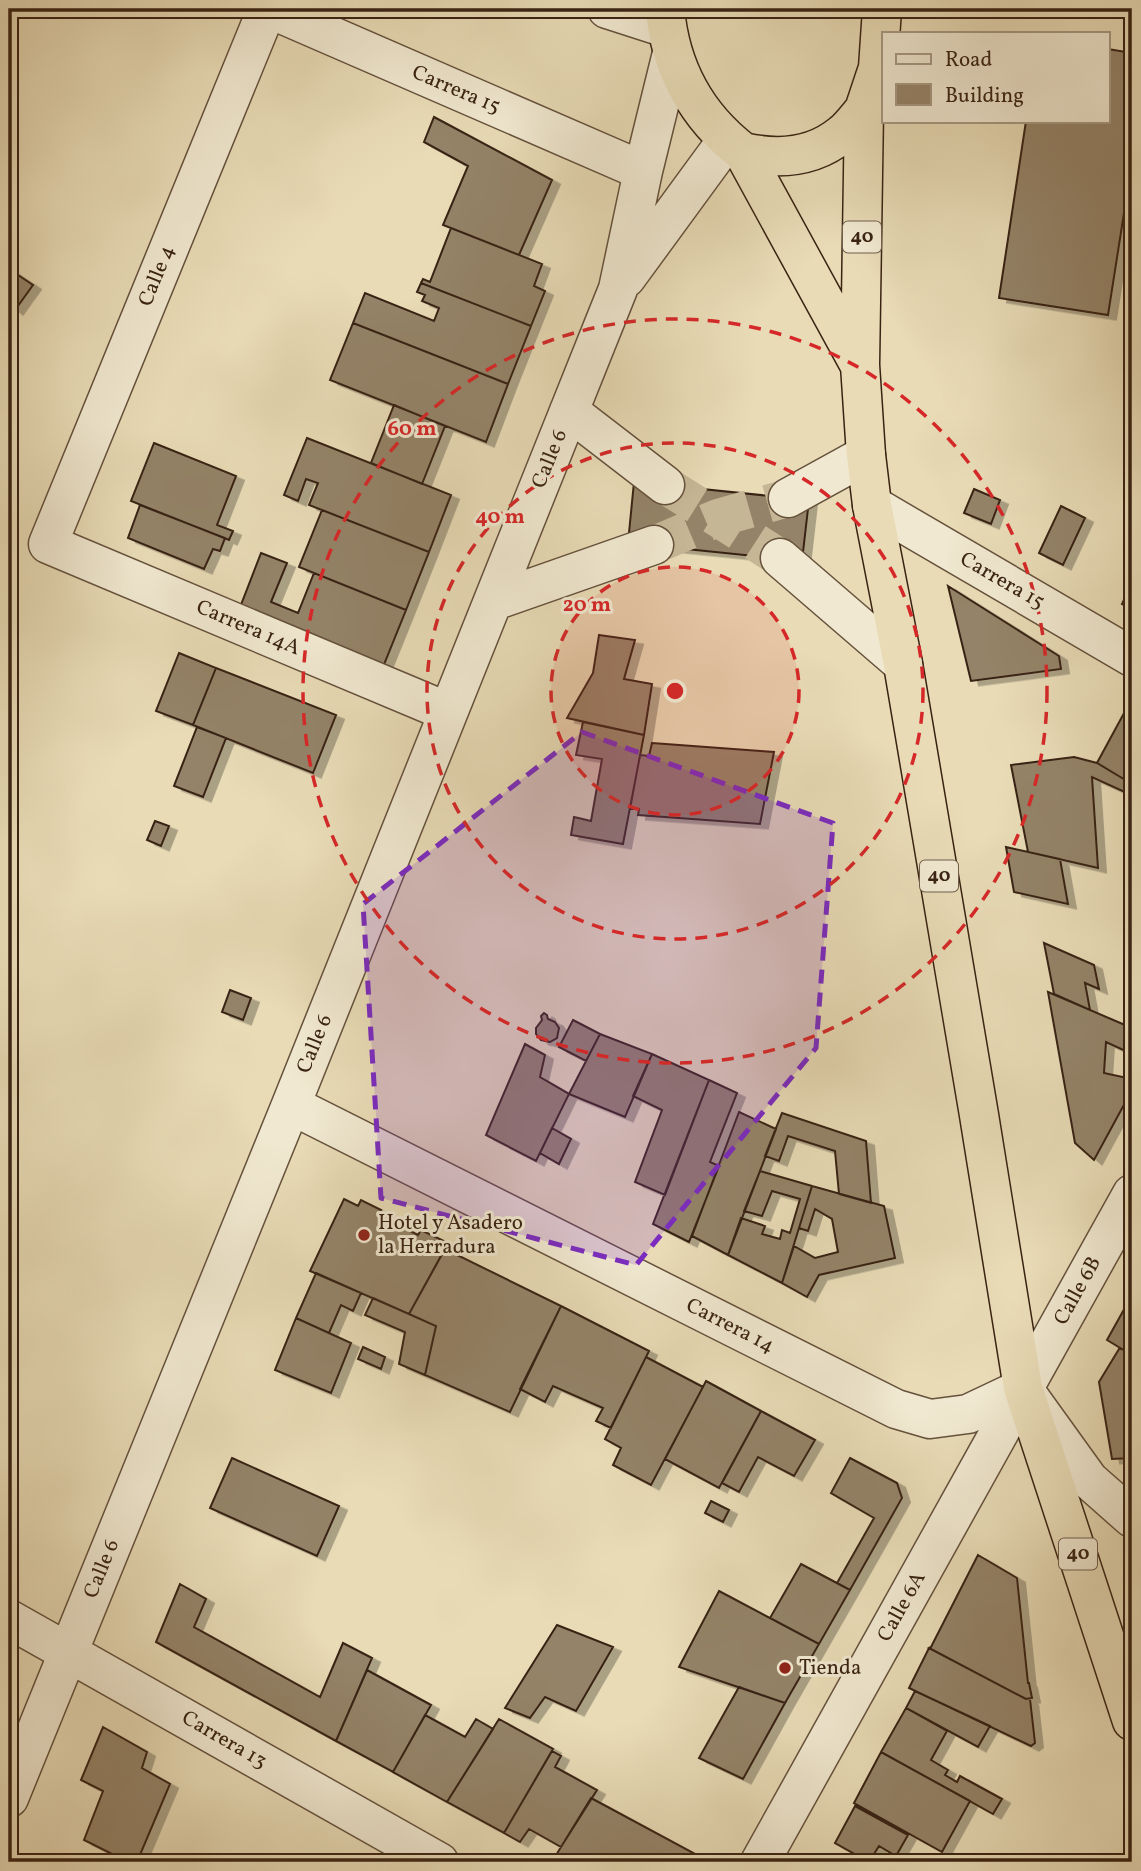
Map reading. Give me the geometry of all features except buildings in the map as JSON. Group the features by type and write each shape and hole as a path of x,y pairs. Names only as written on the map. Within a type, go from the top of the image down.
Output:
{"highway":[{"name":"40","path":"883,9 878,68 864,110 860,365 872,505 903,664 1023,1388 1132,1721"},
{"name":"40","path":"668,30 682,79 693,99 709,121 735,146 860,365"},
{"name":"40","path":"735,146 763,157 805,153 843,134 864,110"}],"street":[{"name":"Carrera 15","path":"268,9 643,171"},
{"name":"Calle 4","path":"48,544 268,9"},
{"path":"607,9 668,30"},
{"name":"Calle 6","path":"9,1798 291,1105 618,289 643,171 668,30"},
{"name":"Calle 6","path":"618,289 735,146"},
{"path":"569,411 665,485"},
{"path":"788,498 866,455"},
{"name":"Carrera 15","path":"872,505 1132,657"},
{"name":"Carrera 14A","path":"48,544 448,712"},
{"path":"494,601 654,545"},
{"path":"780,558 903,664"},
{"name":"Carrera 14","path":"291,1105 896,1409 930,1419 968,1414 1023,1388"},
{"name":"Calle 6B","path":"1023,1388 1132,1194"},
{"path":"1023,1388 1090,1480 1132,1518"},
{"name":"Calle 6A","path":"760,1862 1023,1388"},
{"name":"Carrera 13","path":"9,1619 439,1862"}],"highlighted area":[{"path":"582,732 833,823 816,1048 636,1265 381,1198 363,904"}],"tunnel":[{"path":"665,485 718,518 788,498"},
{"path":"654,545 718,518 780,558"}],"place":[{"name":"Hotel y Asadero la Herradura","path":"364,1235"},
{"name":"Tienda","path":"785,1668"}]}
